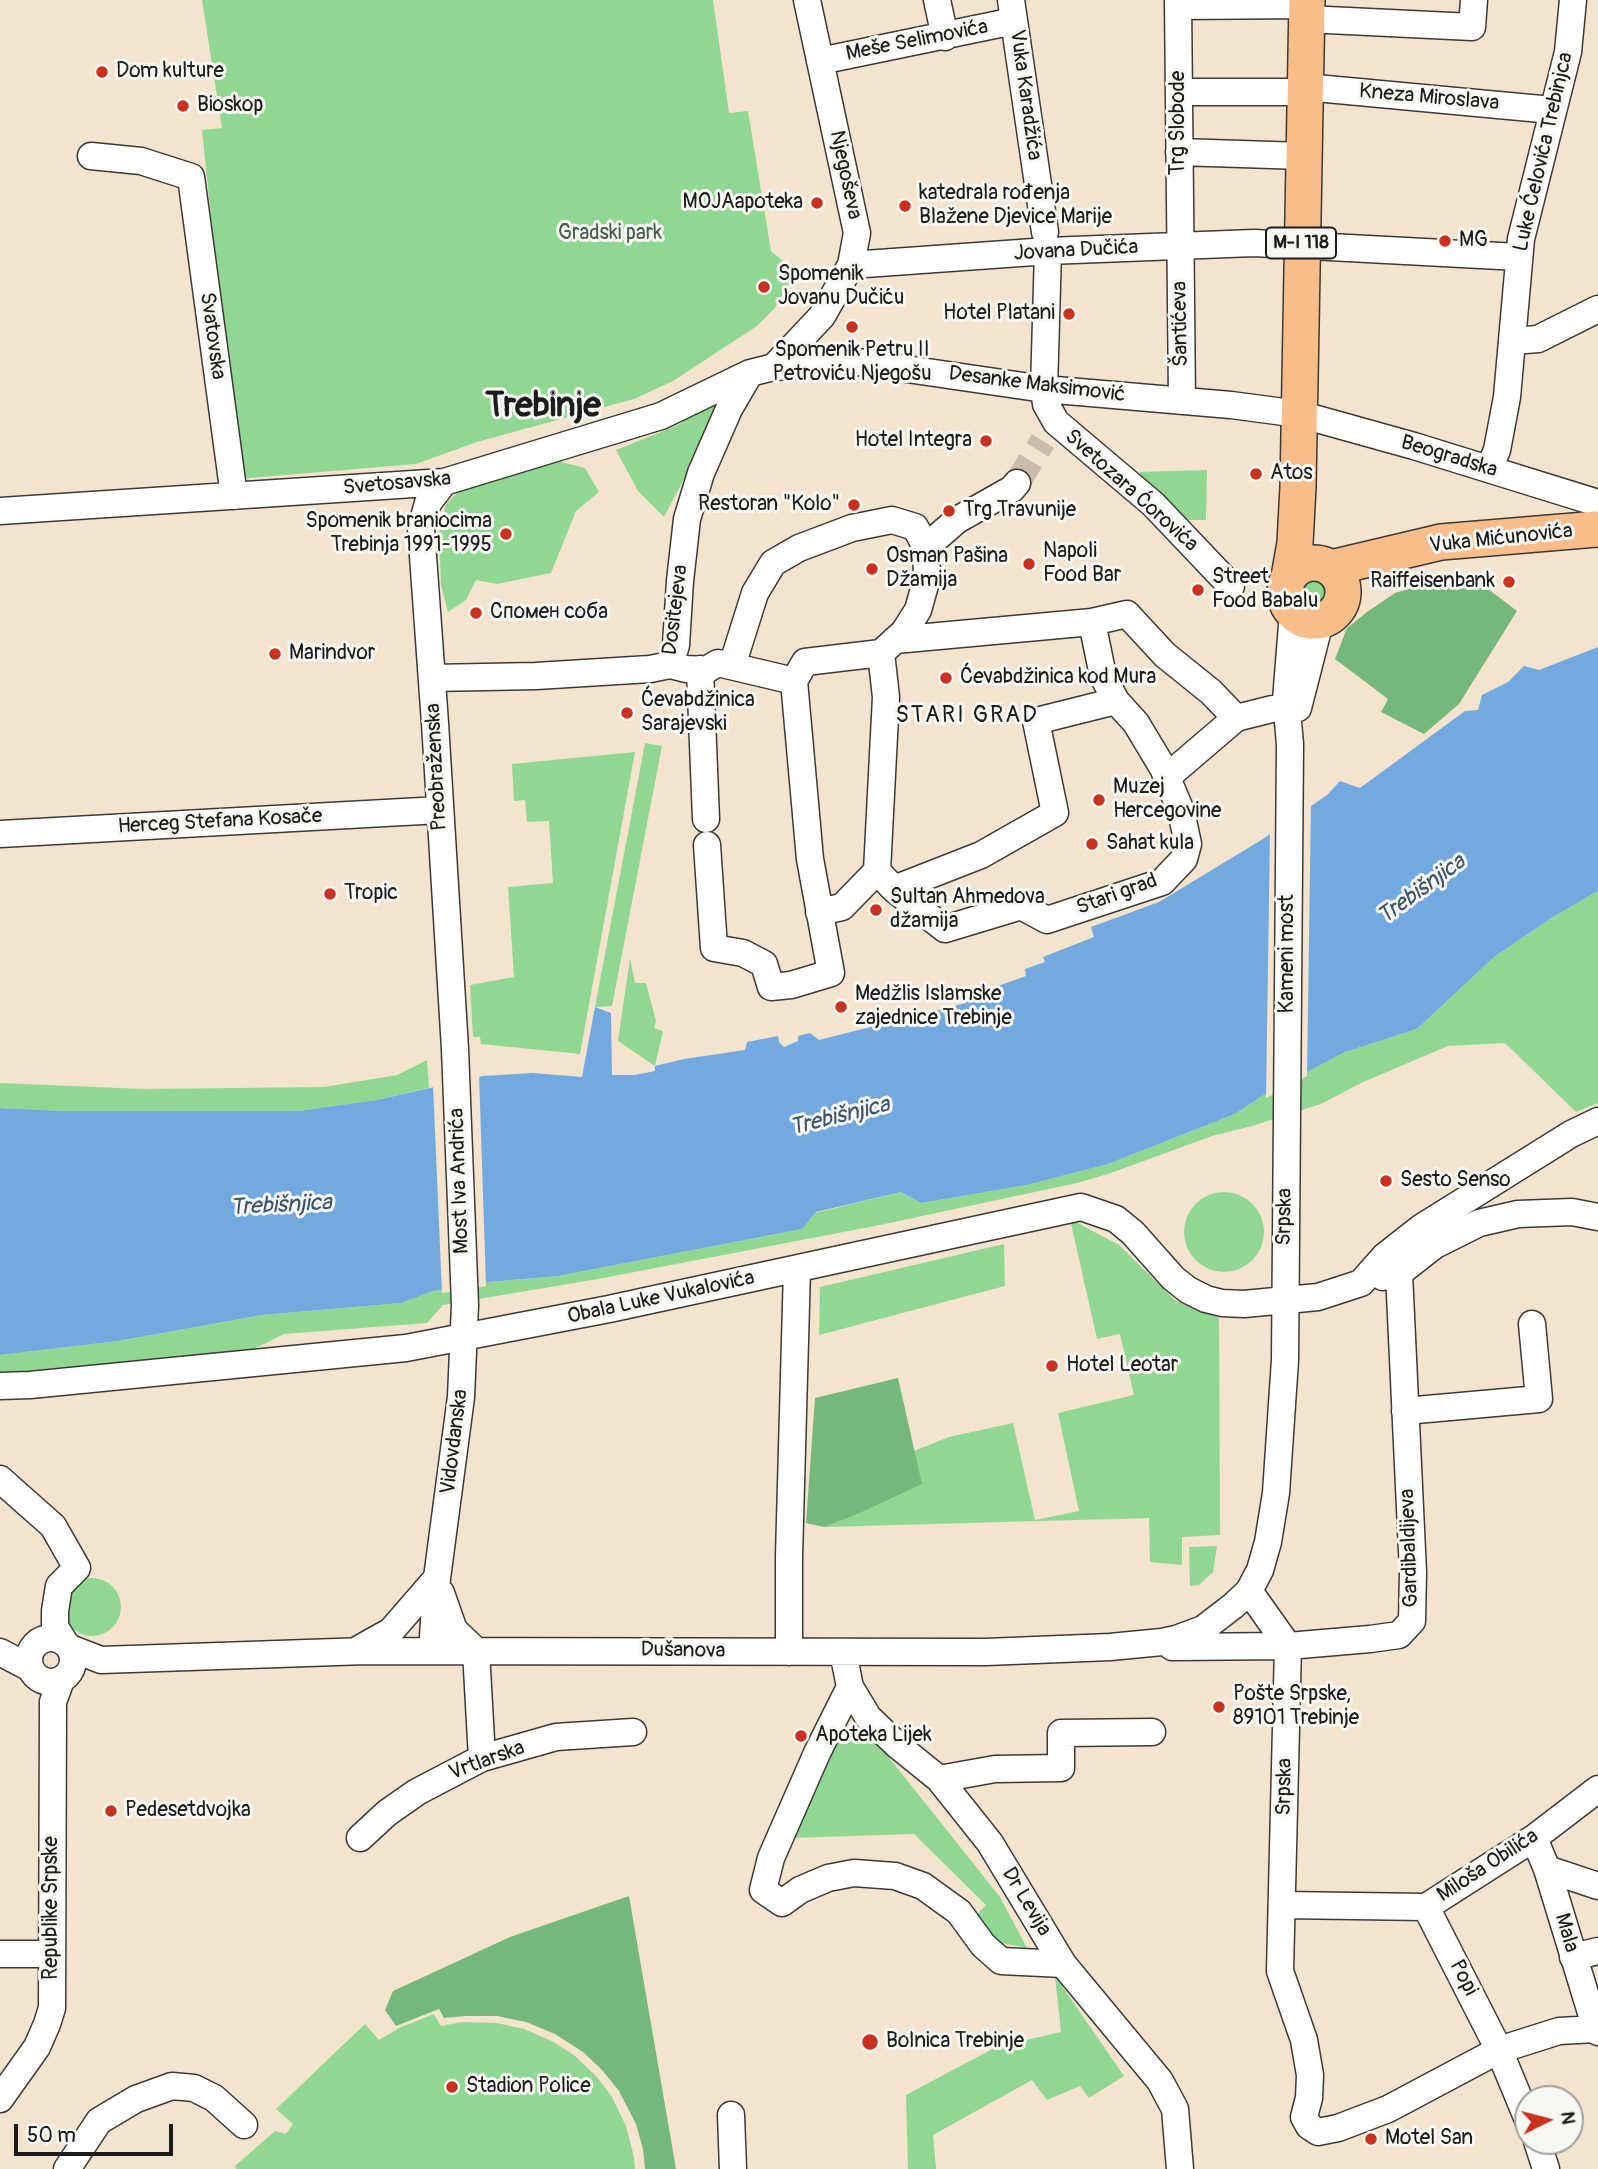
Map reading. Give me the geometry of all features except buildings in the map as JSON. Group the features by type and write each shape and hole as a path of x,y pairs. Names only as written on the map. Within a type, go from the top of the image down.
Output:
{"main road":[{"name":"M-I 118","path":"1307,8 1295,542 1311,569 1285,595 1318,613"},
{"name":"Vuka Mićunovića","path":"1311,569 1404,552 1441,542 1598,529"},
{"name":"Vuka Mićunovića","path":"1318,613 1404,552"},
{"path":"1311,569 1343,584 1344,594 1318,613"}],"street":[{"name":"Njegoševa","path":"762,370 822,316 851,265 857,233 807,0"},
{"path":"937,0 945,37"},
{"path":"1178,3 1307,8 1472,27 1474,0"},
{"name":"Luke Ćelovića Trebinjca","path":"1489,469 1502,428 1524,225 1568,52 1573,0"},
{"name":"Trg Slobode","path":"1178,3 1180,246"},
{"name":"Meše Selimovića","path":"820,61 945,37 1012,11"},
{"name":"Vuka Karadžića","path":"1012,11 1047,242 1044,388"},
{"name":"Kneza Miroslava","path":"1179,92 1305,89 1552,110"},
{"path":"1179,152 1303,156"},
{"name":"Svatovska","path":"91,156 141,161 191,177 234,496"},
{"name":"Jovana Dučića","path":"851,265 1047,242 1180,246 1254,243 1519,257"},
{"name":"Šantićeva","path":"1180,246 1182,401"},
{"path":"1513,341 1538,339 1598,309"},
{"name":"Desanke Maksimović","path":"762,370 859,362 1044,388 1299,414"},
{"name":"Svetosavska","path":"0,511 444,482 661,416 762,370"},
{"name":"Dositejeva","path":"432,678 536,676 650,669 670,665 676,645 687,519 701,473 729,409 762,370"},
{"name":"Svetozara Ćorovića","path":"1044,388 1049,431 1153,504 1231,586"},
{"name":"Beogradska","path":"1299,414 1598,503"},
{"name":"Preobraženska","path":"444,482 428,503 421,528 455,1058"},
{"path":"926,547 957,520 1012,489 1017,483"},
{"path":"732,666 755,593 773,563 799,548 852,528 892,520 915,527 926,547 927,578 918,610 904,632 888,646 885,880"},
{"name":"Kameni most","path":"1287,1165 1290,744 1286,701 1318,613"},
{"path":"707,845 714,948 743,953 764,964 771,987 790,985 831,973 810,859 794,681 805,662 888,646 1093,622 1127,614 1165,655 1211,692 1236,718"},
{"name":"Stari grad","path":"885,880 945,929 1021,906 1047,920 1162,882 1184,859 1188,844 1181,811 1167,776 1136,723 1116,701 1103,676 1093,622"},
{"path":"670,665 706,670 718,663 794,681"},
{"path":"700,669 706,819"},
{"path":"819,912 842,907 885,880 981,855 1055,813 1036,721 1116,701"},
{"path":"1167,776 1236,718 1272,709"},
{"name":"Herceg Stefana Kosače","path":"0,834 439,810"},
{"name":"Most Iva Andrića","path":"455,1058 465,1304"},
{"path":"1392,1264 1422,1227 1571,1134 1598,1121"},
{"name":"Srpska","path":"1249,1591 1260,1570 1268,1542 1276,1493 1285,1360 1287,1165"},
{"name":"Obala Luke Vukalovića","path":"0,1386 406,1348 609,1309 1081,1206 1116,1219 1133,1233 1172,1278 1206,1299 1233,1303 1284,1302 1318,1297 1361,1283 1392,1264"},
{"path":"1392,1264 1479,1223 1518,1214 1572,1212 1598,1217"},
{"name":"Gardibaldijeva","path":"1110,1647 1289,1646 1399,1636 1412,1621 1413,1572 1405,1411 1392,1264"},
{"path":"789,1652 797,1269"},
{"name":"Vidovdanska","path":"432,1651 437,1578 461,1397 465,1304"},
{"path":"1405,1411 1539,1399 1532,1324"},
{"name":"Republike Srpske","path":"0,1479 53,1525 77,1568 59,1586 53,1661 51,2008 37,2047 0,2099"},
{"path":"354,1652 391,1631 437,1578"},
{"name":"Vidovdanska","path":"437,1578 446,1613 454,1630 476,1651"},
{"path":"1249,1591 1289,1646"},
{"name":"Dušanova","path":"53,1661 354,1652 986,1652 1110,1647 1162,1642 1190,1634 1218,1618 1249,1591"},
{"name":"Srpska","path":"1289,1646 1280,1971 1306,2052 1310,2075 1309,2098 1304,2117 1309,2126 1318,2132 1338,2128 1388,2109 1499,2050"},
{"path":"476,1651 482,1758"},
{"path":"3,1652 53,1661"},
{"name":"Dr Levija","path":"844,1652 850,1687 869,1717 897,1745 939,1779 990,1843 1063,1964 1160,2081 1175,2109 1180,2169"},
{"path":"850,1687 817,1753 771,1858 763,1890 782,1903 800,1890 828,1878 854,1873 895,1876 923,1886 960,1912 983,1945 1001,1961 1063,1964"},
{"name":"Vrtlarska","path":"360,1838 387,1813 417,1792 482,1758 556,1737 633,1732"},
{"path":"939,1779 995,1769 1061,1768 1061,1734 1152,1732"},
{"name":"Miloša Obilića","path":"1282,1905 1426,1907 1534,1838 1598,1789"},
{"name":"Mala","path":"1534,1838 1586,1954 1597,2030"},
{"path":"1547,1869 1598,1886"},
{"name":"Popi","path":"1426,1907 1499,2050 1514,2086"},
{"path":"0,1954 51,1954"},
{"path":"1499,2050 1559,2031 1597,2030"},
{"path":"67,2169 99,2121 136,2099 172,2086 194,2088 214,2098 244,2125"},
{"path":"731,2116 733,2169"}],"green space":[{"name":"Gradski park","path":"202,0 713,0 729,113 748,111 771,251 793,269 788,286 774,309 757,326 673,381 634,399 477,442 416,464 238,479 202,130 222,128"},
{"path":"728,394 664,517 638,491 616,450 676,426"},
{"path":"554,460 585,468 599,492 576,511 551,573 497,584 476,580 466,600 448,612 441,585 439,533 446,504 464,486"},
{"path":"1207,470 1206,520 1185,520 1138,478 1140,472"},
{"path":"1455,575 1471,576 1517,611 1459,704 1424,734 1381,712 1388,699 1335,659 1347,628 1367,612 1395,593"},
{"path":"1315,579 1324,583 1328,592 1324,601 1315,605 1306,601 1302,592 1306,583"},
{"path":"645,743 662,746 612,1006 595,1007"},
{"path":"635,752 580,1054 481,1044 480,1037 473,1037 470,985 514,977 508,887 553,883 549,821 527,822 525,800 514,801 512,764"},
{"path":"1598,891 1598,1103 1576,1112 1505,1043 1448,1046 1361,1083 1321,1104 1212,1136 1077,1183 880,1225 598,1279 443,1305 427,1323 284,1334 244,1354 0,1375 0,1355 118,1341 262,1315 401,1303 432,1291 489,1282 558,1276 802,1229 815,1213 901,1192 921,1203 1027,1185 1108,1164 1235,1114 1262,1096 1345,1052 1417,1029 1494,957 1553,917"},
{"path":"630,958 635,983 646,983 656,1021 654,1028 663,1031 655,1066 618,1041"},
{"path":"427,1060 429,1088 377,1100 298,1111 65,1111 0,1108 0,1083 143,1089 324,1087 397,1075"},
{"path":"1224,1192 1239,1195 1252,1204 1261,1217 1264,1232 1261,1247 1252,1260 1239,1269 1224,1272 1209,1269 1196,1260 1187,1247 1184,1232 1187,1217 1196,1204 1209,1195"},
{"path":"1070,1219 1119,1245 1176,1301 1219,1318 1220,1535 1182,1537 1182,1565 1150,1562 1149,1518 824,1527 921,1484 914,1451 949,1437 1013,1423 1035,1520 1079,1511 1058,1413 1134,1395 1120,1334 1097,1339"},
{"path":"1004,1244 1005,1286 819,1335 820,1287"},
{"path":"898,1378 922,1484 824,1527 806,1523 815,1398"},
{"path":"1217,1546 1213,1572 1199,1585 1190,1586 1189,1547"},
{"path":"92,1578 103,1580 116,1591 121,1607 119,1618 108,1631 92,1636 81,1634 68,1623 63,1607 65,1596 76,1583"},
{"path":"875,1740 1000,1897 1027,1948 985,1940 973,1918 986,1905 914,1834 790,1838 829,1742"},
{"path":"629,1896 676,2169 645,2169 636,2124 619,2091 583,2052 555,2034 526,2022 497,2016 444,2018 439,2009 396,2026 385,2010 393,1991 510,1937"},
{"path":"1055,1976 1124,2076 1089,2098 1080,2086 1047,2100 1032,2080 933,2135 936,2169 908,2169 906,2095 996,2047 1061,2032"},
{"name":"Stadion Police","path":"434,2014 441,2026 462,2022 497,2023 524,2029 552,2041 574,2055 597,2077 612,2097 626,2126 635,2169 236,2169 235,2166 275,2131 286,2134 293,2124 276,2109 365,2024 379,2040 399,2028"}],"water":[{"name":"Trebišnjica","path":"1598,647 1598,891 1553,917 1494,957 1417,1029 1345,1052 1262,1096 1235,1114 1108,1164 1027,1185 921,1203 901,1192 816,1212 802,1229 558,1276 489,1282 433,1291 401,1303 262,1315 118,1341 0,1355 0,1108 65,1111 298,1111 377,1100 483,1076 532,1073 582,1077 595,1007 611,1013 612,1075 635,1075 655,1071 655,1066 684,1059 745,1050 747,1042 778,1036 784,1047 798,1041 798,1036 810,1033 819,1040 966,1003 962,990 981,984 984,991 1026,976 1025,969 1045,962 1043,957 1094,937 1091,927 1159,902 1263,839 1327,795 1340,781 1360,788 1465,711 1478,710 1482,695 1508,682 1524,666 1539,670"}],"pier":[{"path":"1311,802 1307,1076 1266,1098 1270,831"},
{"path":"479,1073 486,1286 442,1293 433,1084"}],"tunnel":[{"path":"1017,483 1043,441"}],"place":[{"name":"Dom kulture","path":"102,72"},
{"name":"Bioskop","path":"183,106"},
{"name":"MOJAapoteka","path":"817,203"},
{"name":"katedrala rođenja Blažene Djevice Marije","path":"905,206"},
{"name":"MG","path":"1445,241"},
{"name":"Spomenik Jovanu Dučiću","path":"764,287"},
{"name":"Hotel Platani","path":"1069,314"},
{"name":"Spomenik Petru II Petroviću Njegošu","path":"852,327"},
{"name":"Hotel Integra","path":"986,441"},
{"name":"Atos","path":"1256,474"},
{"name":"Restoran \"Kolo\"","path":"854,505"},
{"name":"Trg Travunije","path":"949,511"},
{"name":"Spomenik braniocima Trebinja 1991-1995","path":"506,534"},
{"name":"Napoli Food Bar","path":"1029,564"},
{"name":"Osman Pašina Džamija","path":"872,569"},
{"name":"Raiffeisenbank","path":"1509,582"},
{"name":"Street Food Babalu","path":"1198,590"},
{"name":"Спомен соба","path":"476,613"},
{"name":"Marindvor","path":"275,654"},
{"name":"Ćevabdžinica kod Mura","path":"946,678"},
{"name":"Ćevabdžinica Sarajevski","path":"627,713"},
{"name":"Muzej Hercegovine","path":"1099,800"},
{"name":"Sahat kula","path":"1092,844"},
{"name":"Tropic","path":"330,894"},
{"name":"Sultan Ahmedova džamija","path":"876,910"},
{"name":"Medžlis Islamske zajednice Trebinje","path":"841,1007"},
{"name":"Sesto Senso","path":"1386,1181"},
{"name":"Hotel Leotar","path":"1052,1366"},
{"name":"Pošte Srpske, 89101 Trebinje","path":"1219,1707"},
{"name":"Apoteka Lijek","path":"801,1736"},
{"name":"Pedesetdvojka","path":"111,1811"},
{"name":"Bolnica Trebinje","path":"870,2042"},
{"name":"Stadion Police","path":"452,2087"},
{"name":"Motel San","path":"1371,2139"}],"district":[{"name":"Trebinje","path":"543,407"},
{"name":"STARI GRAD","path":"967,716"}]}
